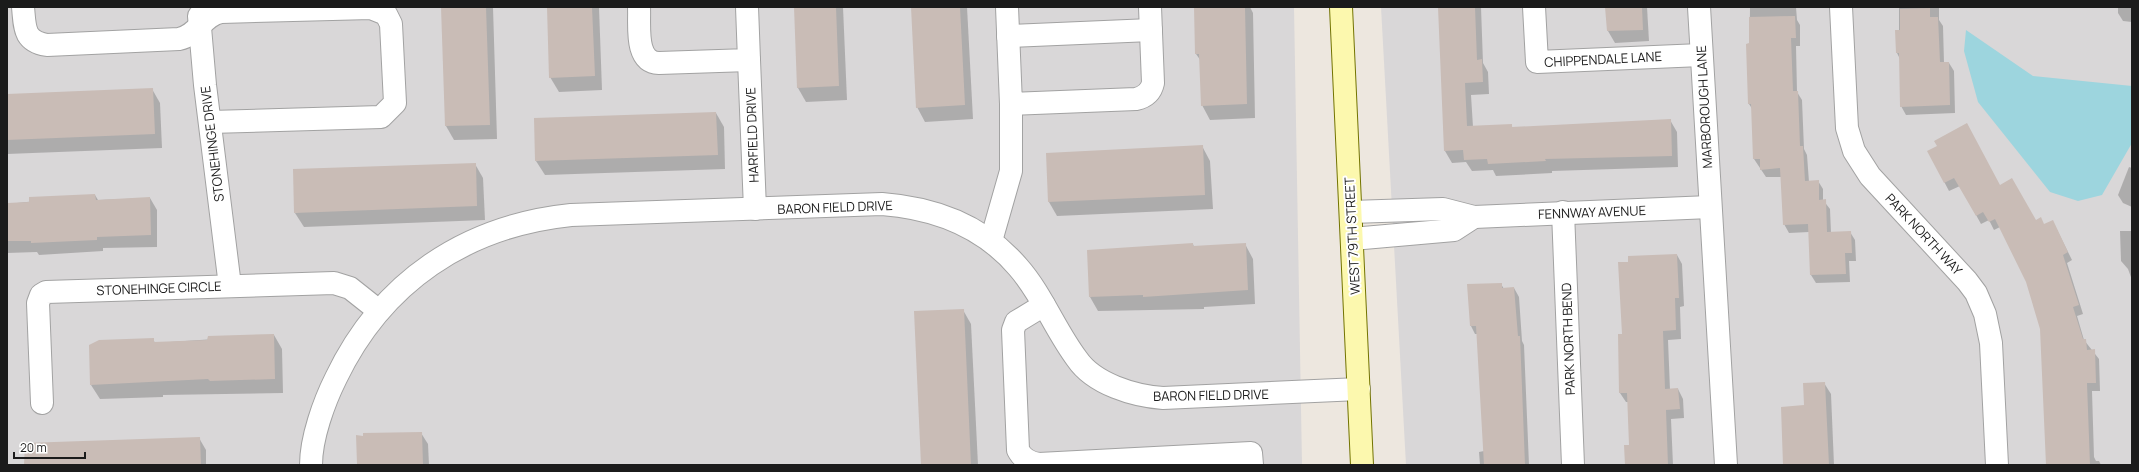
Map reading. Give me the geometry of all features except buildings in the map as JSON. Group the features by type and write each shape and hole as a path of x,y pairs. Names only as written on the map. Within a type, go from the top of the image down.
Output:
{"main road":[{"name":"WEST 79TH STREET","path":"1341,7 1362,465"}],"street":[{"path":"23,7 25,30 29,36 40,44 47,45 184,38 196,31 199,15 221,12 371,8 386,14 391,24 395,102 381,117 210,122"},
{"path":"639,7 641,51 647,59 659,63 749,60"},
{"name":"HARFIELD DRIVE","path":"747,7 755,209"},
{"path":"991,240 1011,172 1011,104 1007,7"},
{"path":"1011,104 1136,99 1145,97 1152,90 1153,83 1150,7"},
{"name":"CHIPPENDALE LANE","path":"1534,7 1537,62 1701,55"},
{"name":"MARBOROUGH LANE","path":"1699,7 1726,465"},
{"name":"PARK NORTH WAY","path":"1841,7 1847,128 1854,151 1870,176 1967,281 1976,293 1985,314 1991,343 1997,465"},
{"name":"STONEHINGE DRIVE","path":"199,15 210,122 230,286"},
{"path":"1008,36 1151,30"},
{"name":"BARON FIELD DRIVE","path":"311,465 316,429 326,397 352,347 379,311 402,287 438,260 485,235 516,224 571,215 882,204 928,210 957,220 991,240 1018,266 1044,305 1077,360 1104,381 1135,394 1163,398 1359,389"},
{"name":"FENNWAY AVENUE","path":"1350,212 1443,209 1474,217 1710,207"},
{"name":"PARK NORTH BEND","path":"1564,212 1573,465"},
{"name":"FENNWAY AVENUE","path":"1352,239 1454,230 1474,217"},
{"name":"STONEHINGE CIRCLE","path":"42,404 38,303 41,295 46,292 334,283 350,288 379,311"},
{"path":"1044,305 1016,322 1013,330 1018,450 1027,460 1039,464 1252,459"}],"shaded area":[{"path":"7,7 1294,7 1302,465 7,465"},
{"path":"1381,7 2132,7 2132,465 1406,465"}],"water":[{"path":"1966,30 2033,76 2132,86 2132,143 2102,195 2078,201 2050,192 1978,102 1964,51"}]}
